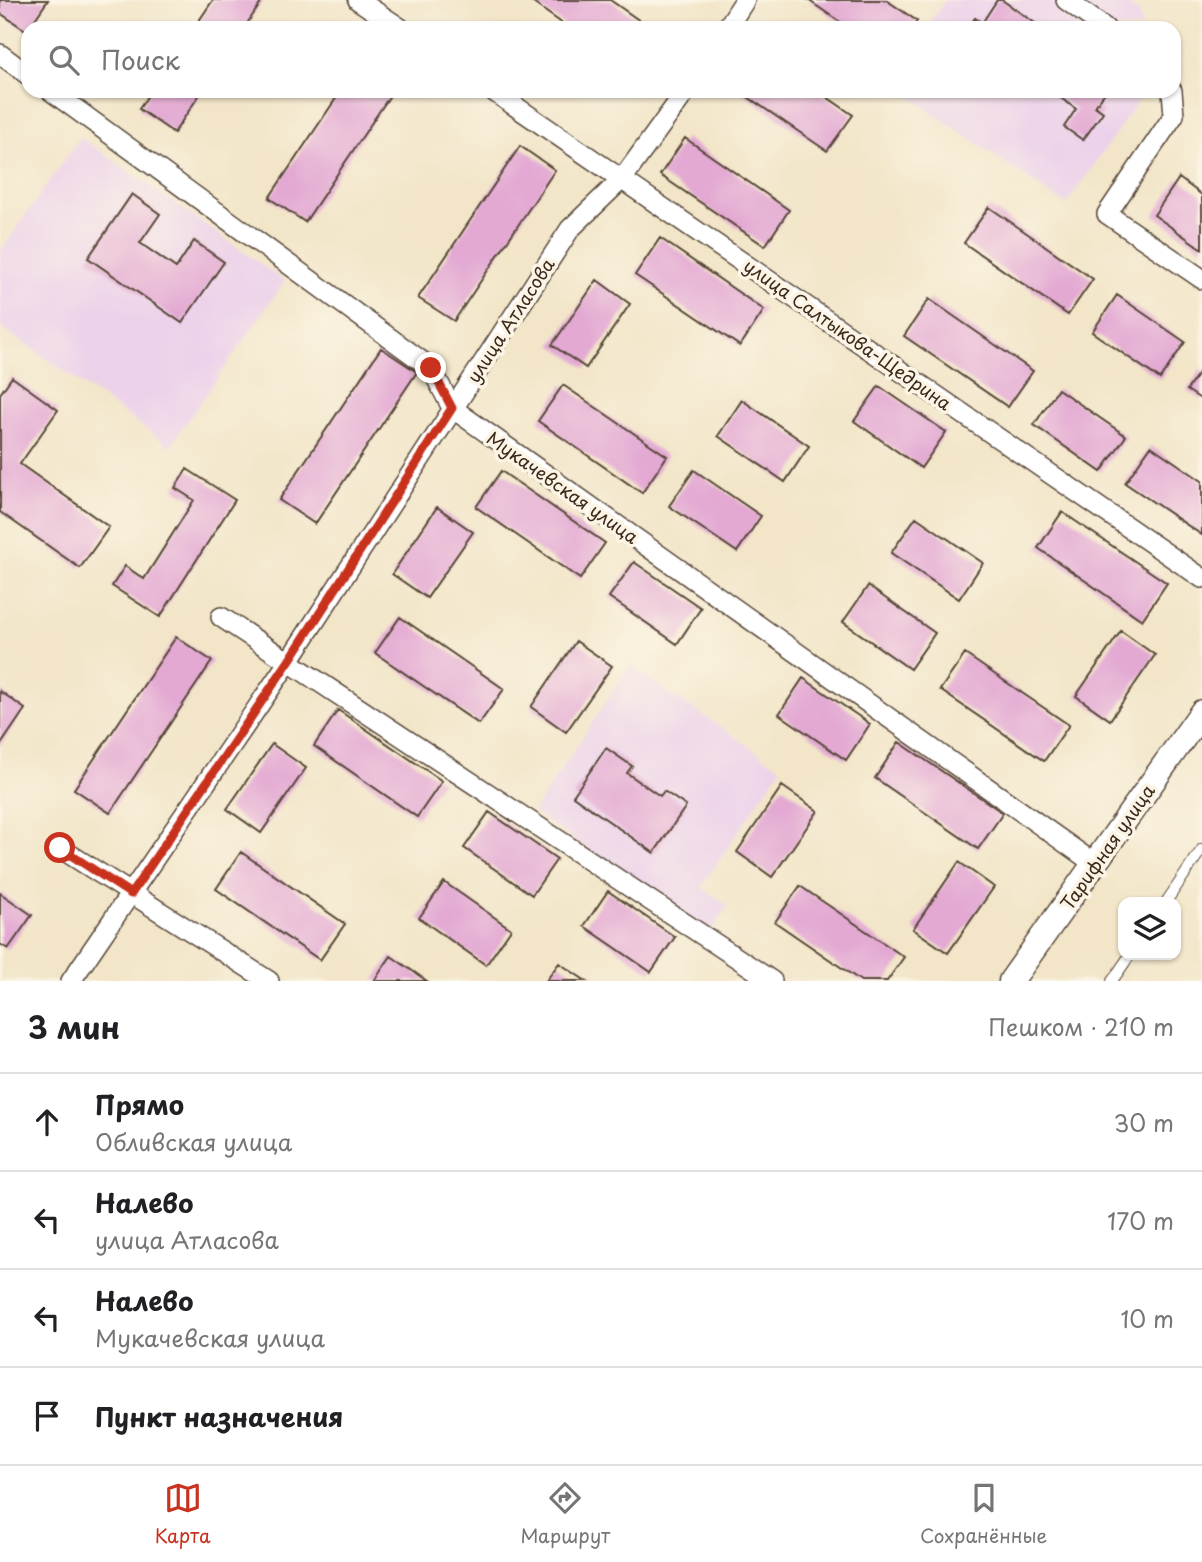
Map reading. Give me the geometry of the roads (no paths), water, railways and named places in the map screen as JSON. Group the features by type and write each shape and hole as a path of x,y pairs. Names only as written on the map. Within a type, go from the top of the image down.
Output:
{"street":[{"path":"358,0 390,21"},
{"path":"732,21 745,0"},
{"path":"1066,0 1095,21"},
{"path":"0,54 21,70"},
{"name":"Мукачевская улица","path":"61,98 431,368 452,408 1096,864"},
{"name":"улица Салтыкова-Щедрина","path":"503,98 1202,578"},
{"name":"улица Атласова","path":"71,981 289,661 570,229 622,178 681,98"},
{"path":"1173,98 1174,115 1107,214 1202,279"},
{"path":"220,617 772,981"},
{"name":"Тарифная улица","path":"1011,981 1202,712"},
{"path":"60,848 269,981"}],"lane":[{"path":"1169,897 1202,849"},
{"path":"1112,981 1127,960"}]}
